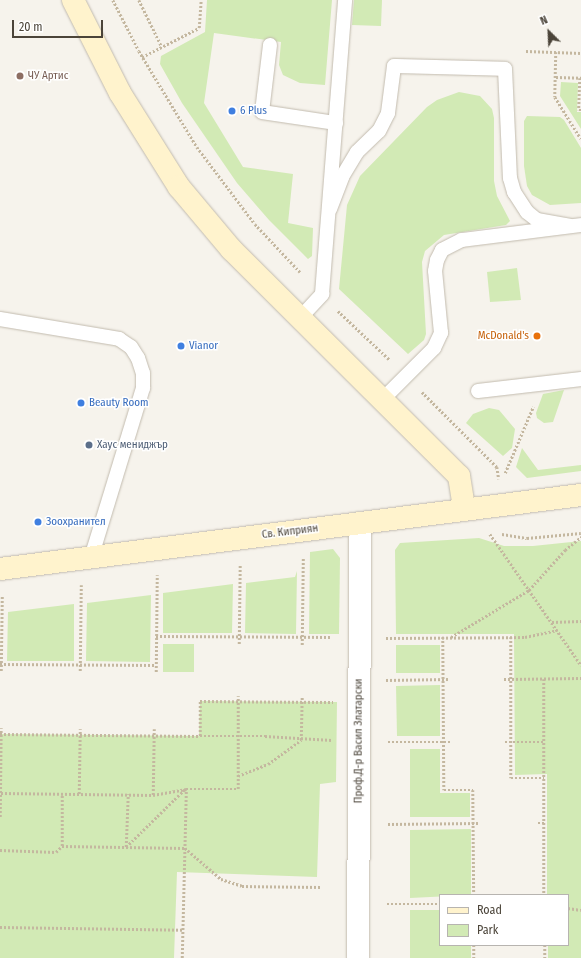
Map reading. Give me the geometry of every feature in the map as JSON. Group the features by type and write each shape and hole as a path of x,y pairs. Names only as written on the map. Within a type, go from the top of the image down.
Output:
{"street":[{"path":"73,0 120,93 179,187 231,249 459,476 464,509"},
{"name":"Св. Киприян","path":"1,569 581,495"},
{"name":"Проф.Д-р Васил Златарски","path":"358,958 360,523"}],"lane":[{"path":"300,318 322,294 330,209 345,0"},
{"path":"270,45 262,112 336,123"},
{"path":"330,209 345,171 357,152 379,131 388,113 394,66 505,69 510,178 514,192 527,212 537,220 576,226"},
{"path":"383,399 434,348 440,333 435,271 437,260 442,250 462,240 576,226"},
{"path":"0,319 119,339 131,347 138,358 143,372 143,388 86,558"},
{"path":"478,391 581,379"}],"path":[{"path":"113,0 142,57 178,118 226,189 300,272"},
{"path":"139,0 162,47"},
{"path":"142,57 199,28 201,0"},
{"path":"526,51 581,53"},
{"path":"556,52 555,97 581,138"},
{"path":"556,77 580,78 579,110 581,110"},
{"path":"505,473 526,426"},
{"path":"302,644 304,531"},
{"path":"490,533 581,666"},
{"path":"501,534 527,538 581,533"},
{"path":"451,637 529,590 565,550 581,537"},
{"path":"239,644 240,538"},
{"path":"156,672 158,549"},
{"path":"80,671 86,558"},
{"path":"1,569 1,671"},
{"path":"551,622 581,621"},
{"path":"383,638 525,637 557,630"},
{"path":"156,636 336,637"},
{"path":"443,637 444,790 473,790 474,894"},
{"path":"511,637 512,778 544,778"},
{"path":"1,664 156,665"},
{"path":"504,679 581,678"},
{"path":"359,680 450,679"},
{"path":"544,679 544,894"},
{"path":"1,793 153,795 186,789 238,789 238,696"},
{"path":"301,740 302,696"},
{"path":"200,736 200,700 337,702"},
{"path":"0,817 1,728"},
{"path":"79,794 80,728"},
{"path":"153,795 154,729"},
{"path":"0,734 238,736 301,740 335,740"},
{"path":"238,776 268,764 301,740"},
{"path":"388,742 451,742"},
{"path":"505,742 544,742"},
{"path":"126,847 186,789"},
{"path":"182,958 186,789"},
{"path":"0,850 56,852 62,846 62,794"},
{"path":"126,847 128,794"},
{"path":"388,824 480,823"},
{"path":"538,823 544,823"},
{"path":"62,846 184,848 221,879 242,886 322,887"},
{"path":"387,904 439,904"},
{"path":"569,908 581,910"},
{"path":"0,927 183,930"},
{"path":"474,946 474,958"},
{"path":"545,946 545,958"}],"green space":[{"path":"207,0 332,0 325,85 300,83 283,75 279,65 281,42 214,33 204,103 243,167 293,174 288,223 313,228 312,256 308,259 269,220 237,183 182,103 160,64 161,56 205,32"},
{"path":"354,0 382,0 381,26 352,25"},
{"path":"561,82 578,83 577,112 581,112 581,129 560,96"},
{"path":"459,92 480,96 492,109 494,118 494,181 497,196 510,221 506,225 444,235 425,251 422,262 426,334 424,340 408,354 339,289 347,205 360,176 427,107 437,100"},
{"path":"527,116 560,117 564,120 581,148 581,203 550,205 532,195 527,186 524,166 524,121"},
{"path":"517,268 521,300 490,302 487,272"},
{"path":"564,390 553,422 544,423 537,418 536,413 543,394"},
{"path":"489,408 499,410 515,429 512,448 503,456 466,423 473,414"},
{"path":"522,448 538,470 581,465 581,471 527,478 516,467"},
{"path":"479,538 504,546 533,546 581,541 581,958 548,958 548,946 569,946 569,894 547,894 547,774 515,775 514,634 396,634 395,550 400,543"},
{"path":"333,549 340,558 339,634 309,634 310,552"},
{"path":"297,571 296,634 245,633 246,583 295,577"},
{"path":"233,584 232,633 163,633 163,593"},
{"path":"151,595 150,662 86,661 87,603"},
{"path":"74,604 74,661 7,661 8,612"},
{"path":"163,644 194,644 194,672 163,672"},
{"path":"396,645 440,645 440,673 396,673"},
{"path":"440,685 440,736 397,736 396,686"},
{"path":"200,701 337,702 336,782 320,784 317,877 177,872 174,958 0,958 0,734 199,736"},
{"path":"410,749 440,749 440,793 470,793 470,817 410,817"},
{"path":"471,829 471,894 439,894 439,897 410,898 410,830"},
{"path":"410,910 439,910 439,946 471,946 471,958 410,958"}],"place":[{"name":"ЧУ Артис","path":"20,76"},
{"name":"6 Plus","path":"232,111"},
{"name":"McDonald's","path":"537,336"},
{"name":"Vianor","path":"181,346"},
{"name":"Beauty Room","path":"81,403"},
{"name":"Хаус мениджър","path":"89,445"},
{"name":"Зоохранител","path":"38,522"}]}
